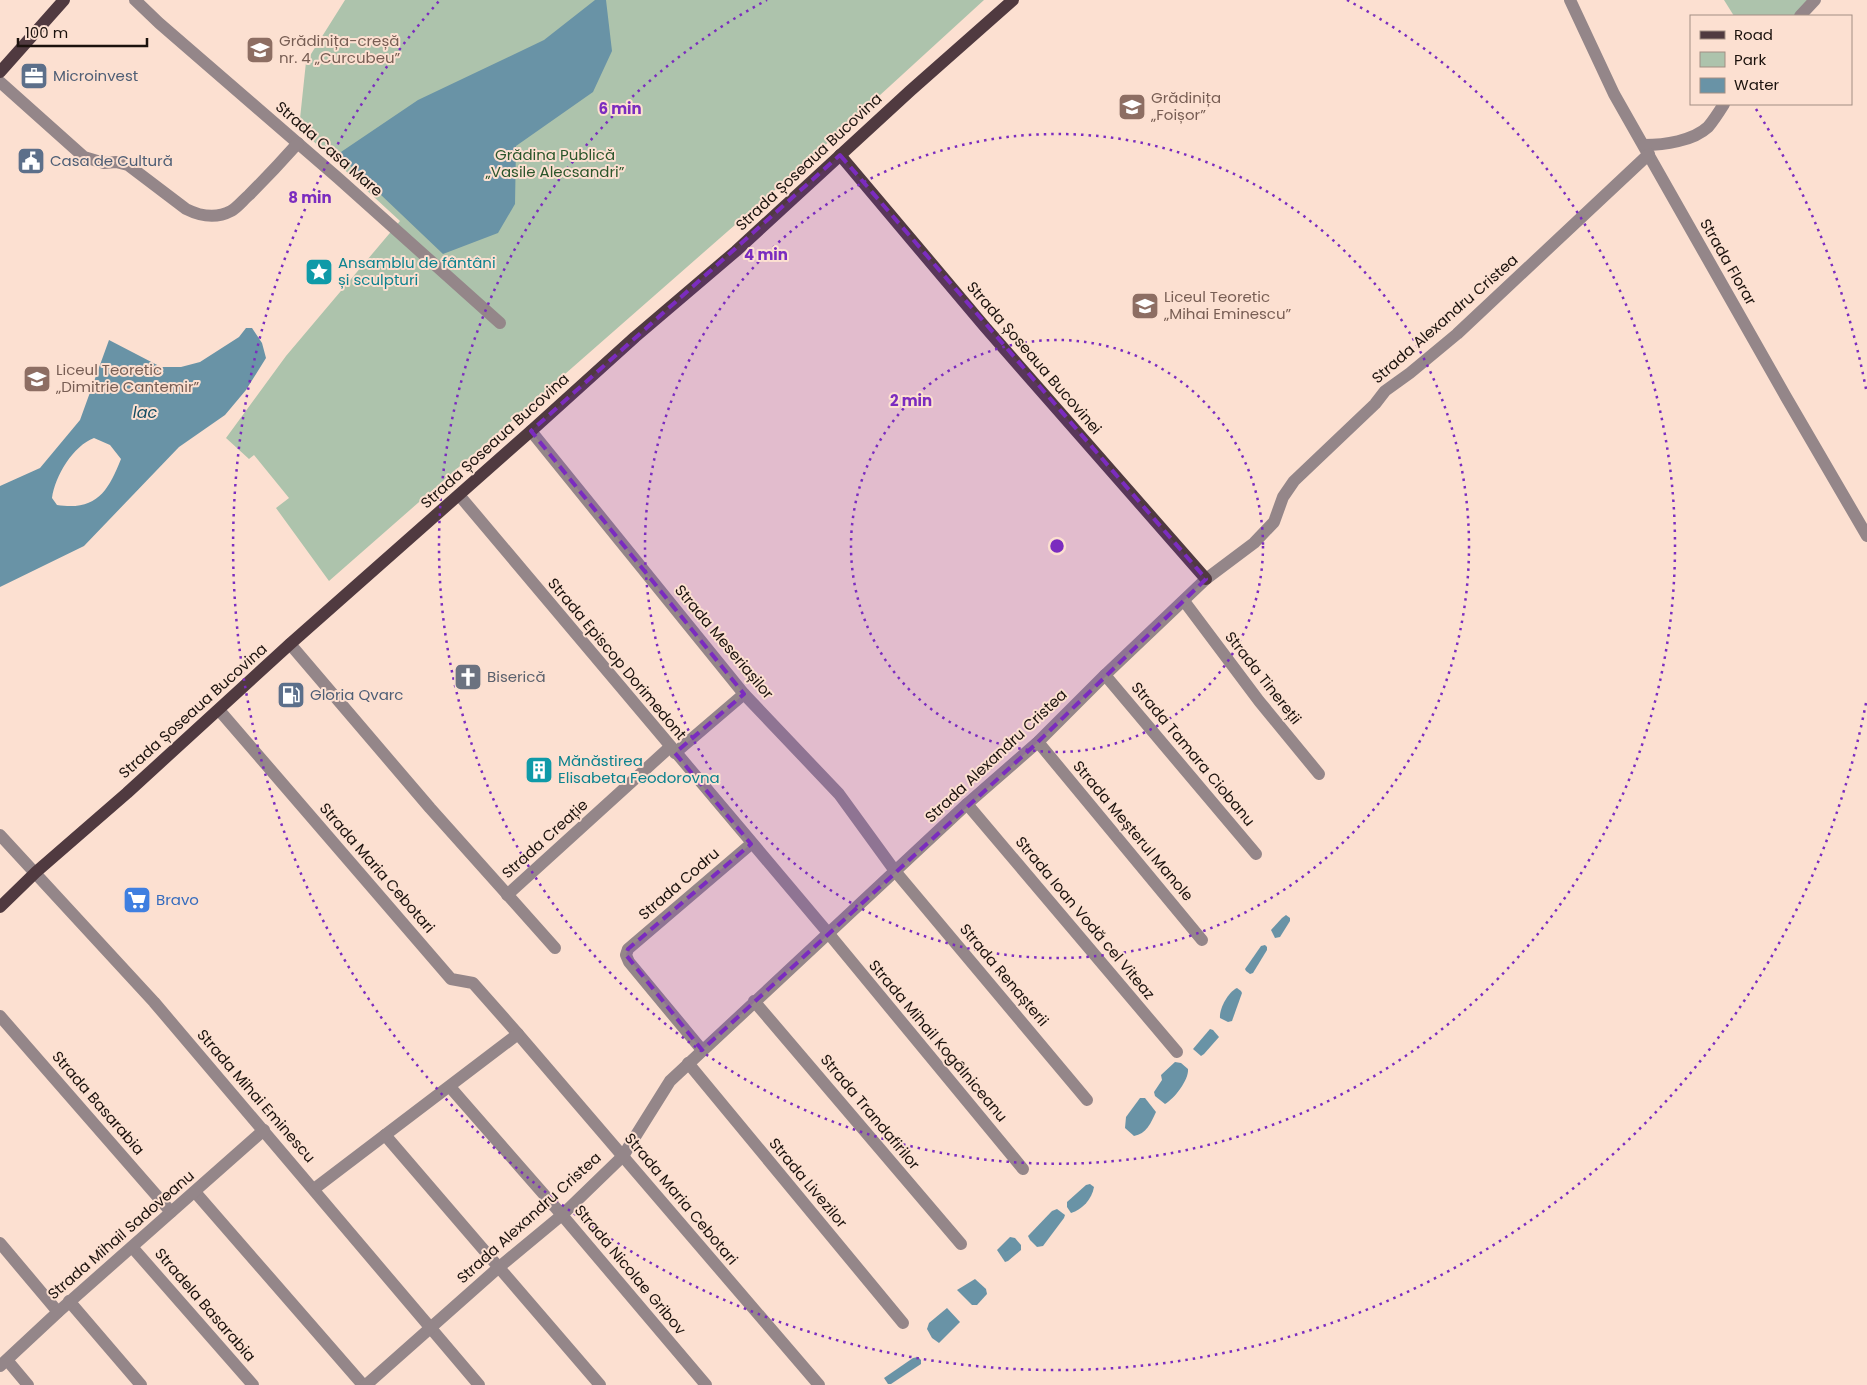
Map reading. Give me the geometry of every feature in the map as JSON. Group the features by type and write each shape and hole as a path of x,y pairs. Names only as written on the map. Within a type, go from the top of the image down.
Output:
{"main road":[{"path":"0,72 64,0"},
{"name":"Strada Șoseaua Bucovina","path":"0,907 36,872 219,710 290,644 531,432 634,337 736,251 1013,0"},
{"name":"Strada Șoseaua Bucovinei","path":"840,155 988,330 1206,580"}],"street":[{"name":"Strada Casa Mare","path":"135,0 338,178 500,324"},
{"name":"Strada Florar","path":"1570,0 1614,94 1867,536"},
{"path":"1801,15 1815,0"},
{"path":"0,82 84,157 104,163 116,162 128,165 196,214 208,216 231,211 258,186 298,143"},
{"path":"1647,150 1697,134 1706,128 1723,105"},
{"name":"Strada Alexandru Cristea","path":"364,1385 562,1215 624,1156 670,1080 968,804 1038,742 1105,675 1206,580 1254,543 1274,522 1283,497 1294,481 1375,404 1385,391 1457,334 1647,150"},
{"name":"Strada Meseriașilor","path":"531,432 744,694 839,794 896,871"},
{"name":"Strada Episcop Dorimedont","path":"459,495 751,844 829,934"},
{"name":"Strada Tinereții","path":"1184,601 1259,701 1319,774"},
{"path":"290,644 430,808 555,948"},
{"name":"Strada Tamara Ciobanu","path":"1105,675 1256,854"},
{"name":"Strada Creație","path":"508,895 673,750 744,694"},
{"name":"Strada Maria Cebotari","path":"219,710 451,979 473,983 624,1156 819,1385"},
{"name":"Strada Meșterul Manole","path":"1038,742 1202,940"},
{"name":"Strada Ioan Vodă cel Viteaz","path":"968,804 1177,1052"},
{"name":"Strada Mihai Eminescu","path":"0,835 154,1002 479,1385"},
{"name":"Strada Codru","path":"702,1050 629,962 626,955 628,949 751,844"},
{"name":"Strada Renașterii","path":"896,871 1087,1100"},
{"name":"Strada Mihail Kogâlniceanu","path":"829,934 1023,1169"},
{"name":"Strada Trandafirilor","path":"754,1001 961,1244"},
{"name":"Strada Basarabia","path":"0,1016 171,1212"},
{"path":"314,1189 518,1034"},
{"name":"Strada Livezilor","path":"688,1063 902,1323"},
{"name":"Strada Nicolae Gribov","path":"450,1087 562,1215 706,1385"},
{"name":"Strada Mihail Sadoveanu","path":"3,1363 70,1301 264,1130"},
{"path":"385,1135 600,1385"},
{"path":"195,1192 364,1385"},
{"path":"0,1243 58,1312"},
{"name":"Stradela Basarabia","path":"132,1247 253,1385"},
{"path":"70,1301 141,1385"},
{"path":"3,1363 28,1385"}],"highlighted area":[{"path":"840,155 1206,579 1038,742 702,1050 626,955 628,949 751,844 675,753 744,694 531,431"}],"green space":[{"name":"Grădina Publică „Vasile Alecsandri”","path":"345,0 984,0 809,160 329,581 276,508 289,498 254,455 249,459 226,438 286,356 400,221 299,128 306,62"},
{"path":"1724,0 1812,0 1797,15 1733,15"}],"water":[{"path":"595,0 606,0 612,51 593,92 516,146 515,204 498,233 443,254 338,154 418,100 544,40"},
{"name":"lac","path":"246,328 252,328 262,343 266,358 246,390 225,415 179,447 84,546 0,587 0,486 40,468 80,420 109,340 161,367 181,367 200,362 239,337","holes":["94,438 110,445 121,459 111,481 99,497 82,505 57,505 52,498 54,489 61,471 72,455 86,442"]},
{"path":"1286,915 1290,918 1290,921 1280,937 1275,938 1271,930"},
{"path":"1265,945 1267,950 1253,973 1250,974 1245,969 1261,946"},
{"path":"1237,988 1242,993 1232,1021 1228,1022 1220,1018 1221,1010 1227,997"},
{"path":"1210,1029 1219,1037 1201,1056 1193,1049"},
{"path":"1175,1062 1181,1063 1188,1069 1188,1073 1180,1089 1165,1104 1155,1096 1154,1092 1162,1080 1161,1075"},
{"path":"1140,1098 1145,1098 1156,1112 1145,1130 1134,1136 1125,1128 1126,1117"},
{"path":"1090,1184 1094,1187 1089,1200 1083,1207 1071,1213 1067,1207 1067,1202 1086,1185"},
{"path":"1057,1209 1065,1215 1064,1218 1043,1246 1037,1247 1028,1236 1052,1211"},
{"path":"1010,1237 1015,1238 1021,1245 1021,1250 1005,1262 997,1250"},
{"path":"975,1279 986,1289 987,1294 977,1305 972,1305 957,1290"},
{"path":"947,1308 960,1322 939,1343 932,1338 927,1329 929,1323"},
{"path":"918,1357 921,1360 921,1364 891,1384 888,1384 884,1378 913,1358"}],"place":[{"name":"Grădinița-creșă nr. 4 „Curcubeu”","path":"260,50"},
{"name":"Microinvest","path":"34,76"},
{"name":"Grădinița „Foișor”","path":"1132,107"},
{"name":"Casa de Cultură","path":"31,161"},
{"name":"Ansamblu de fântâni și sculpturi","path":"319,272"},
{"name":"Liceul Teoretic „Mihai Eminescu”","path":"1145,306"},
{"name":"Liceul Teoretic „Dimitrie Cantemir”","path":"37,379"},
{"name":"Biserică","path":"468,677"},
{"name":"Gloria Qvarc","path":"291,695"},
{"name":"Mănăstirea Elisabeta Feodorovna","path":"539,770"},
{"name":"Bravo","path":"137,900"}]}
